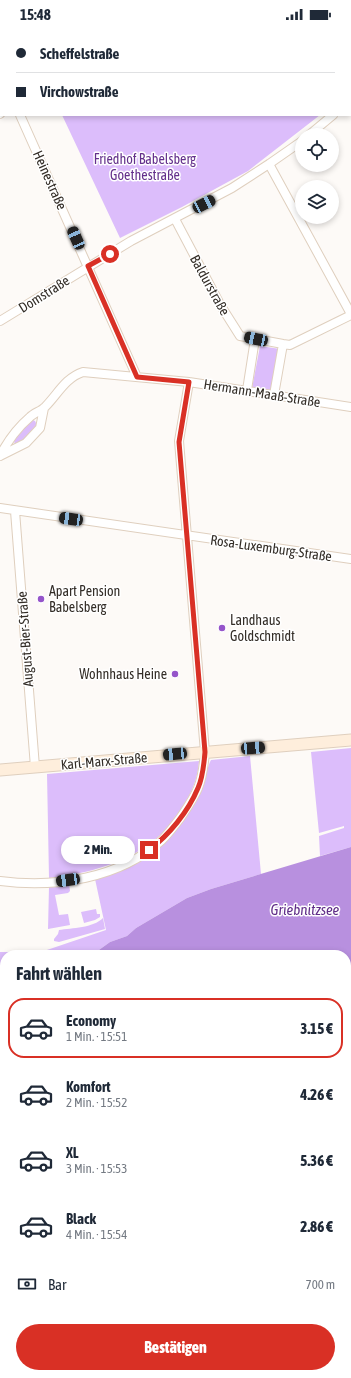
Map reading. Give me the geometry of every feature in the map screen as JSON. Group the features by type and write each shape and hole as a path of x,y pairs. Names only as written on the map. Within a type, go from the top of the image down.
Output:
{"street":[{"name":"Heinestraße","path":"20,116 137,377"},
{"path":"317,128 332,116"},
{"name":"Domstraße","path":"0,321 131,241 232,188 295,146"},
{"path":"247,390 256,339 290,344 351,315 269,164"},
{"name":"Baldurstraße","path":"175,219 221,306 240,336 256,339"},
{"path":"274,395 283,344"},
{"name":"Hermann-Maaß-Straße","path":"0,456 9,437 30,416 44,408 68,380 83,372 189,382 351,407"},
{"path":"0,881 18,883 48,883 77,879 114,869 145,853 162,840 171,830 193,798 198,788 202,777 205,752 195,616 186,535 179,442 189,382"},
{"name":"Hermann-Maaß-Straße","path":"0,456 26,443 40,428 44,408"},
{"name":"Rosa-Luxemburg-Straße","path":"0,508 351,559"},
{"name":"August-Bier-Straße","path":"15,511 35,766"},
{"name":"Karl-Marx-Straße","path":"0,770 351,740"}],"green space":[{"name":"Friedhof Babelsberg Goethestraße","path":"62,116 319,116 303,128 295,128 295,134 248,171 182,207 120,238"},
{"path":"260,346 280,349 272,391 252,388"},
{"path":"33,420 37,425 29,438 15,444 14,441 17,434"},
{"path":"351,748 351,847 320,856 319,836 344,828 344,826 319,833 311,752"},
{"path":"250,756 261,874 187,898 136,928 127,936 110,942 99,950 47,950 106,930 95,879 137,862 150,854 171,835 194,806 202,790 211,760"},
{"path":"199,761 194,785 183,806 175,819 147,846 134,854 106,866 78,874 49,878 47,774"},
{"path":"69,884 70,891 68,893 55,895 59,915 68,914 70,925 48,929 49,887"},
{"path":"96,909 97,914 100,914 100,917 84,923 81,912"},
{"path":"103,918 105,929 59,942 54,941 59,930 88,926"}],"water":[{"name":"Griebnitzsee","path":"351,847 351,950 99,950 110,942 127,936 136,928 187,898 211,889"}],"place":[{"name":"Apart Pension Babelsberg","path":"41,599"},
{"name":"Landhaus Goldschmidt","path":"222,628"},
{"name":"Wohnhaus Heine","path":"175,674"}],"route":[{"path":"110,254 88,266 137,377 189,382 179,442 205,752 202,777 193,798 171,830 162,840 149,850"}]}
